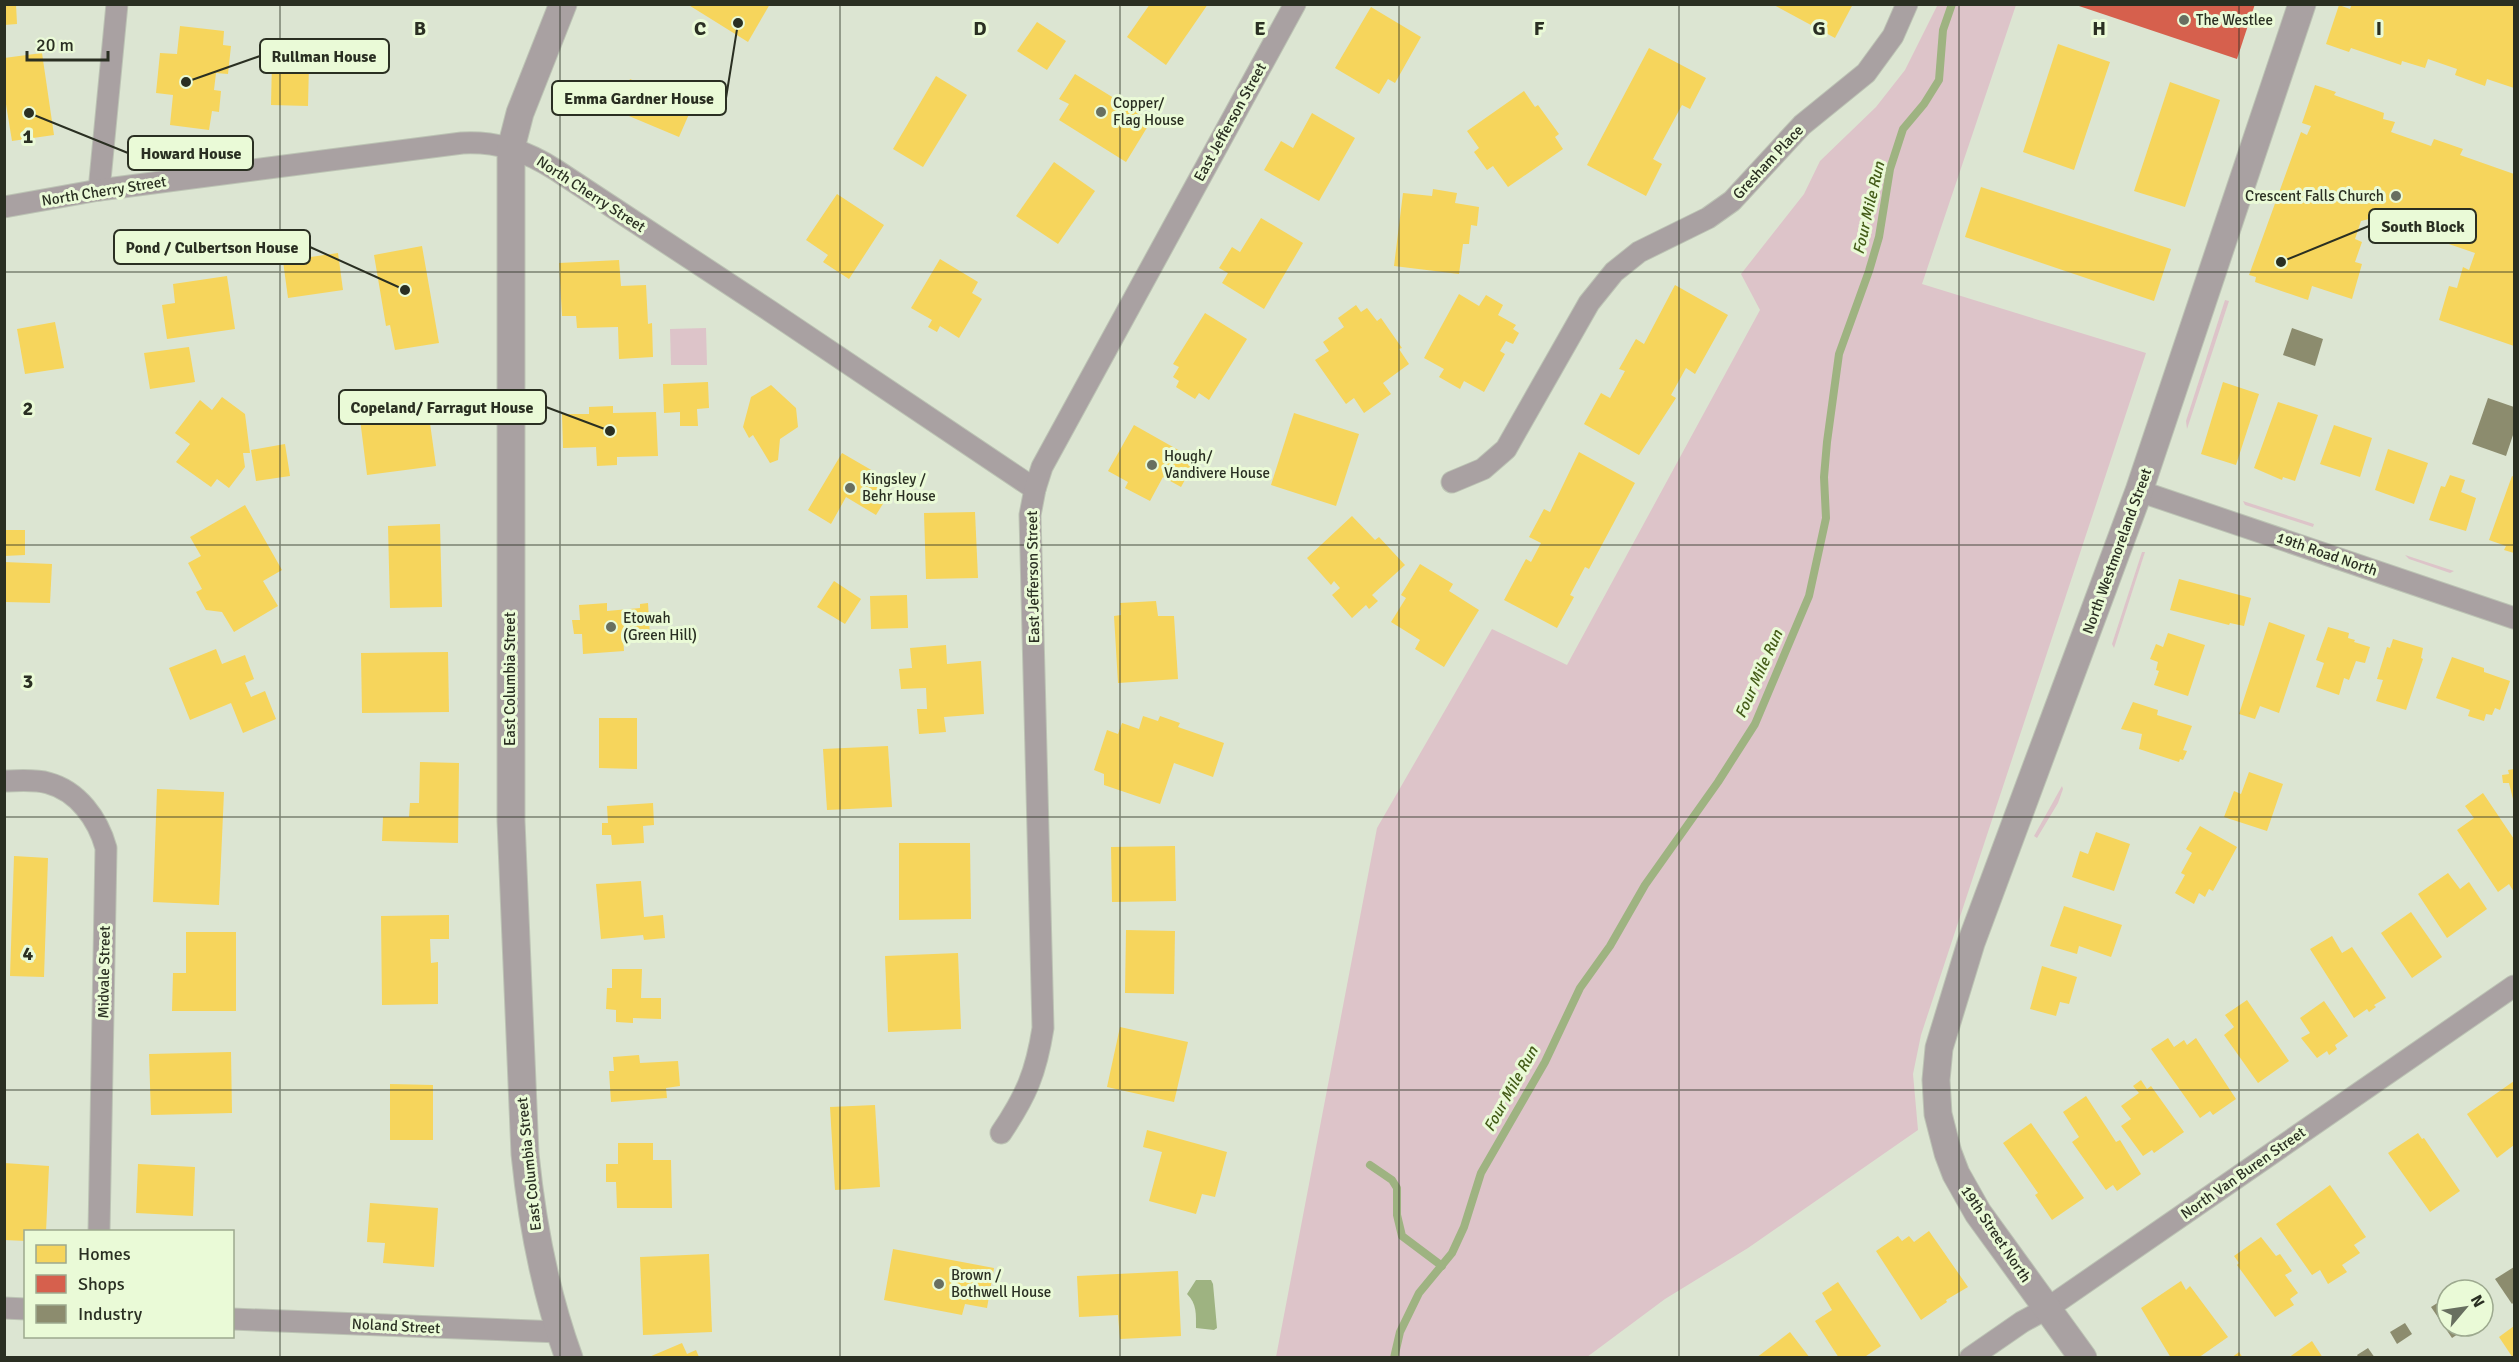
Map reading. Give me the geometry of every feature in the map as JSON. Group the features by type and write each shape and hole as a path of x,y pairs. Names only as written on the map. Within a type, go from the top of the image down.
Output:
{"street":[{"path":"99,190 117,4"},
{"name":"East Columbia Street","path":"563,4 520,113 511,148 511,821 525,1154 529,1194 537,1242 569,1358"},
{"name":"East Jefferson Street","path":"1001,1133 1024,1100 1038,1062 1043,1028 1030,515 1035,489 1047,457 1295,4"},
{"name":"Gresham Place","path":"1452,482 1483,470 1506,449 1600,285 1639,252 1708,218 1732,201 1802,125 1866,73 1893,36 1907,4"},
{"name":"North Westmoreland Street","path":"1937,1097 1936,1064 1958,979 2139,491 2302,4"},
{"name":"North Cherry Street","path":"4,207 99,190 462,143 494,143 538,159 556,170 770,310 1035,489"},
{"name":"19th Road North","path":"2139,491 2514,618"},
{"name":"Midvale Street","path":"4,781 46,782 68,793 87,809 95,821 106,848 99,1230"},
{"name":"North Van Buren Street","path":"1970,1358 2022,1322 2048,1308 2514,986"},
{"name":"19th Street North","path":"1937,1097 1938,1114 1947,1153 1978,1213 2083,1358"},
{"path":"4,1308 24,1309"},
{"name":"Noland Street","path":"234,1319 560,1332"}],"shaded area":[{"path":"1938,4 2016,5 1922,284 2146,353 1921,1035 1913,1074 1918,1130 1748,1248 1665,1299 1587,1357 1276,1357 1377,828 1492,629 1567,665 1760,310 1741,274 1804,194 1820,161 1876,107 1905,70"},
{"path":"2225,300 2229,301 2187,429 2186,421"},
{"path":"706,328 707,365 671,365 670,329"},
{"path":"2243,501 2314,524 2313,527 2245,505"},
{"path":"2142,552 2145,552 2114,648 2112,644"},
{"path":"2405,555 2454,571 2450,573 2409,559"},
{"path":"2062,786 2058,803 2037,838 2034,836"},
{"path":"1196,1280 1211,1280 1213,1284 1217,1328 1214,1330 1196,1328 1194,1305 1187,1294"}],"building: Homes":[{"path":"4,4 16,4 17,24 4,25"},
{"path":"687,4 770,4 748,42"},
{"path":"1150,4 1208,4 1166,65 1127,37"},
{"path":"1772,4 1853,4 1835,38"},
{"path":"2352,4 2514,4 2514,88 2487,79 2485,86 2455,75 2457,69 2428,59 2425,68 2402,61 2401,65 2351,48 2349,52 2326,44 2339,5 2350,9"},
{"path":"1371,7 1421,37 1395,83 1388,79 1379,94 1335,68"},
{"path":"1037,22 1066,41 1047,70 1017,51"},
{"path":"180,26 224,31 223,45 231,46 228,74 216,73 214,90 221,91 219,112 212,111 209,130 170,125 173,95 156,93 160,53 177,54"},
{"path":"2058,44 2110,62 2074,170 2023,152"},
{"path":"1649,48 1706,78 1690,109 1682,105 1653,159 1662,164 1646,196 1587,165"},
{"path":"42,53 54,135 12,141 4,92 4,58"},
{"path":"272,61 309,63 308,106 271,105"},
{"name":"Copper/ Flag House","path":"1075,74 1151,121 1126,162 1059,120 1069,104 1059,99"},
{"path":"936,76 967,95 923,167 893,149"},
{"path":"630,79 693,105 679,137 617,111"},
{"path":"2170,82 2220,100 2185,207 2134,191"},
{"name":"Crescent Falls Church","path":"2315,85 2336,92 2334,95 2384,113 2383,119 2395,122 2391,132 2431,146 2434,139 2463,149 2460,155 2514,174 2514,346 2439,320 2449,286 2457,288 2463,267 2469,270 2475,253 2373,218 2361,221 2355,239 2362,242 2355,262 2362,264 2352,299 2312,286 2308,300 2255,282 2256,277 2249,275 2301,132 2307,135 2311,126 2302,123"},
{"path":"1524,91 1535,107 1538,105 1559,134 1555,137 1563,149 1508,187 1493,166 1487,170 1474,152 1479,148 1467,131"},
{"path":"1312,113 1355,138 1319,201 1264,170 1281,141 1293,148"},
{"path":"1054,162 1095,191 1058,244 1016,216"},
{"path":"1981,187 2171,249 2154,301 1965,237"},
{"path":"1433,189 1457,193 1455,203 1479,207 1477,226 1471,225 1469,244 1463,244 1459,274 1394,266 1403,193 1432,196"},
{"path":"837,194 884,225 849,279 823,262 828,255 806,240"},
{"path":"1261,218 1303,243 1264,309 1222,283 1228,273 1219,268 1232,247 1240,252"},
{"path":"422,246 439,343 395,350 390,325 386,326 374,255"},
{"path":"338,253 343,290 288,298 283,261"},
{"path":"940,259 978,282 972,293 982,299 959,338 940,326 937,332 928,327 932,320 911,308"},
{"path":"619,260 621,286 646,285 648,324 652,323 653,357 619,359 618,327 577,328 576,316 562,316 559,263"},
{"path":"227,276 235,329 167,339 162,305 175,303 173,284"},
{"path":"1675,285 1728,315 1695,374 1686,368 1671,395 1676,398 1639,455 1584,424 1601,393 1610,398 1625,371 1619,369 1636,339 1644,344"},
{"path":"1459,294 1479,306 1486,295 1503,305 1498,315 1516,325 1513,329 1519,333 1513,344 1506,341 1500,351 1505,354 1484,392 1464,381 1460,389 1439,377 1444,369 1424,358"},
{"path":"1356,305 1361,312 1367,308 1377,321 1381,318 1402,348 1399,349 1409,364 1383,383 1391,394 1364,413 1354,398 1346,404 1315,360 1329,351 1323,342 1344,327 1338,318"},
{"path":"1205,313 1247,339 1209,400 1199,393 1195,399 1176,387 1179,381 1173,377 1179,367 1173,364"},
{"path":"55,322 64,368 25,374 17,329"},
{"path":"189,347 195,382 150,389 144,353"},
{"path":"708,382 709,408 697,409 698,426 680,426 680,412 664,413 663,384"},
{"path":"2223,382 2259,394 2236,465 2201,454"},
{"path":"771,385 796,408 798,427 780,439 778,460 770,463 753,435 749,438 743,427 751,397"},
{"path":"222,397 245,414 250,453 243,453 245,467 229,488 217,479 211,487 176,462 190,444 175,433 200,400 212,410"},
{"path":"427,402 436,466 367,475 359,411"},
{"path":"2278,402 2318,415 2295,481 2283,477 2282,480 2254,468"},
{"path":"613,406 613,413 656,412 658,456 617,457 617,465 597,466 596,447 563,448 562,414 589,414 589,407"},
{"path":"1294,413 1359,434 1336,506 1271,485"},
{"name":"Hough/ Vandivere House","path":"1134,425 1196,460 1181,487 1163,477 1150,501 1125,488 1128,482 1108,471"},
{"path":"2334,425 2372,438 2360,477 2320,464"},
{"path":"285,444 290,476 256,481 251,450"},
{"path":"2388,449 2428,463 2414,504 2375,490"},
{"path":"1579,452 1635,483 1589,569 1585,567 1570,595 1574,597 1557,628 1504,600 1526,559 1531,562 1541,543 1529,537 1544,509 1550,512"},
{"name":"Kingsley / Behr House","path":"842,453 873,471 867,481 889,494 876,515 846,497 831,524 808,510"},
{"path":"2450,475 2465,480 2461,492 2476,498 2466,531 2429,520 2441,486 2445,487"},
{"path":"2512,476 2514,477 2514,553 2504,550 2506,546 2489,540"},
{"path":"245,505 282,570 263,581 278,606 234,632 222,612 206,610 196,592 202,589 188,563 201,556 190,537"},
{"path":"975,512 978,578 926,579 924,513"},
{"path":"1352,516 1375,540 1379,537 1405,565 1372,595 1378,601 1369,609 1366,605 1352,618 1332,595 1340,588 1334,581 1331,585 1307,558"},
{"path":"440,524 442,607 390,608 388,526"},
{"path":"4,530 25,530 25,555 4,556"},
{"path":"4,562 52,564 50,603 4,602"},
{"path":"1420,564 1453,584 1449,591 1479,610 1444,667 1415,649 1420,640 1391,622 1406,598 1401,595"},
{"path":"2179,579 2251,598 2244,626 2230,623 2229,625 2170,610"},
{"path":"834,581 861,599 845,624 817,607"},
{"path":"907,595 908,628 871,629 870,596"},
{"path":"1156,601 1158,616 1174,616 1178,679 1118,683 1114,616 1121,615 1120,603"},
{"name":"Etowah (Green Hill)","path":"607,603 607,611 640,608 640,604 648,603 650,636 623,638 624,651 583,654 582,634 574,634 572,620 580,620 579,605"},
{"path":"2269,622 2305,635 2279,713 2260,706 2255,719 2239,714"},
{"path":"2328,627 2349,633 2348,638 2355,640 2354,642 2370,647 2365,663 2356,661 2349,680 2344,678 2339,695 2316,687 2324,663 2316,660"},
{"path":"2168,633 2205,645 2188,696 2154,685 2159,671 2156,670 2158,662 2150,659 2156,644 2163,647"},
{"path":"2393,639 2423,648 2421,658 2423,659 2406,710 2376,701 2383,680 2377,679 2387,647 2390,648"},
{"path":"946,645 947,664 981,661 984,714 944,717 946,732 919,734 917,709 927,709 926,688 901,689 899,669 912,668 910,648"},
{"path":"216,649 222,664 245,655 254,679 245,683 251,697 265,691 276,719 243,733 231,703 190,720 169,668"},
{"path":"448,652 449,712 362,713 361,653"},
{"path":"2452,657 2484,668 2484,672 2510,681 2500,710 2495,708 2492,715 2486,714 2484,721 2468,716 2470,710 2436,698"},
{"path":"2133,702 2158,710 2157,715 2192,726 2183,750 2187,751 2183,760 2180,759 2179,762 2139,749 2142,734 2121,729"},
{"path":"1143,716 1158,721 1160,716 1180,723 1178,727 1224,743 1213,777 1174,763 1160,804 1104,785 1104,774 1094,770 1107,730 1118,734 1122,723 1139,729"},
{"path":"599,718 637,718 637,769 599,768"},
{"path":"888,746 892,807 827,810 823,749"},
{"path":"420,762 459,763 458,843 382,841 383,817 409,817 410,803 419,803"},
{"path":"2514,769 2514,803 2509,783 2503,783 2502,775 2509,774 2508,770"},
{"path":"2249,772 2283,784 2267,831 2224,817 2234,791 2241,794"},
{"path":"157,789 224,792 219,905 153,902"},
{"path":"2483,793 2514,839 2514,892 2509,884 2498,892 2457,830 2474,818 2465,806"},
{"path":"653,803 654,825 643,826 644,843 612,845 611,835 602,835 602,823 608,823 607,806"},
{"path":"2200,826 2237,847 2213,891 2209,889 2205,897 2199,893 2194,904 2175,893 2185,875 2181,873 2192,853 2186,849"},
{"path":"2096,832 2130,844 2114,891 2072,877 2080,851 2088,854"},
{"path":"899,843 970,843 971,919 899,920"},
{"path":"1175,846 1176,901 1112,902 1111,847"},
{"path":"14,856 48,858 44,977 10,976"},
{"path":"2448,873 2460,889 2469,882 2487,909 2447,938 2418,894"},
{"path":"641,881 644,917 663,915 665,938 644,940 643,935 601,939 596,884"},
{"path":"2064,906 2122,925 2111,957 2079,946 2077,954 2050,946"},
{"path":"2411,912 2442,957 2412,978 2381,933"},
{"path":"449,915 449,939 430,939 431,963 438,962 438,1004 382,1005 381,916"},
{"path":"1126,930 1175,931 1174,994 1125,993"},
{"path":"186,932 236,932 236,1011 172,1011 173,973 186,973"},
{"path":"2332,936 2342,953 2352,947 2386,998 2374,1005 2376,1007 2369,1012 2367,1009 2354,1018 2310,949"},
{"path":"958,953 961,1029 888,1032 885,956"},
{"path":"2042,966 2077,977 2069,1004 2060,1002 2056,1016 2030,1009"},
{"path":"612,969 642,969 641,998 661,998 661,1019 633,1018 633,1023 616,1022 616,1010 606,1009 607,988 612,988"},
{"path":"2247,1000 2289,1061 2258,1083 2224,1035 2234,1027 2225,1015"},
{"path":"2324,1001 2348,1036 2335,1045 2337,1049 2329,1055 2327,1051 2317,1058 2301,1038 2310,1033 2300,1018"},
{"path":"1120,1027 1188,1042 1174,1102 1107,1087"},
{"path":"2168,1038 2174,1047 2184,1040 2187,1045 2196,1038 2236,1099 2213,1115 2210,1111 2200,1118 2151,1049"},
{"path":"231,1052 232,1113 151,1115 149,1054"},
{"path":"639,1055 640,1063 678,1061 680,1086 666,1088 667,1098 611,1102 609,1071 614,1071 613,1057"},
{"path":"2141,1080 2147,1089 2151,1086 2184,1132 2154,1153 2152,1150 2143,1156 2121,1126 2131,1119 2121,1106 2139,1093 2133,1086"},
{"path":"2514,1081 2514,1145 2497,1158 2467,1114"},
{"path":"390,1084 433,1085 433,1140 390,1140"},
{"path":"2086,1096 2116,1142 2120,1140 2141,1174 2117,1191 2113,1185 2106,1190 2072,1142 2079,1137 2063,1112"},
{"path":"875,1105 880,1187 835,1190 830,1107"},
{"path":"2031,1123 2084,1198 2052,1220 2035,1195 2038,1193 2003,1143"},
{"path":"1147,1130 1227,1152 1215,1197 1202,1194 1196,1214 1149,1201 1162,1152 1143,1147"},
{"path":"2418,1133 2422,1139 2424,1138 2460,1191 2430,1212 2388,1153"},
{"path":"618,1143 653,1143 653,1160 671,1160 672,1208 617,1208 616,1182 606,1182 606,1164 618,1164"},
{"path":"4,1163 49,1166 46,1230 24,1230 24,1241 4,1240"},
{"path":"138,1164 195,1167 193,1216 136,1213"},
{"path":"2330,1185 2366,1237 2354,1245 2360,1253 2342,1265 2347,1272 2328,1284 2320,1270 2312,1275 2276,1224"},
{"path":"370,1203 438,1208 434,1267 383,1263 385,1243 367,1242"},
{"path":"1929,1231 1968,1287 1946,1300 1947,1302 1921,1320 1876,1251 1898,1236 1902,1241 1909,1236 1914,1242"},
{"path":"2261,1237 2276,1256 2280,1254 2292,1271 2285,1275 2298,1293 2290,1299 2294,1305 2275,1317 2237,1265 2239,1263 2234,1256"},
{"name":"Brown / Bothwell House","path":"893,1249 994,1268 987,1308 965,1304 962,1315 884,1300"},
{"path":"709,1254 712,1332 643,1335 640,1257"},
{"path":"1178,1271 1181,1336 1120,1339 1118,1315 1079,1317 1077,1276"},
{"path":"2181,1281 2186,1290 2190,1286 2228,1337 2198,1358 2171,1358 2141,1308"},
{"path":"1838,1282 1881,1346 1863,1358 1839,1358 1815,1321 1832,1310 1822,1293"},
{"path":"2514,1326 2514,1358 2513,1358 2499,1337"},
{"path":"1790,1332 1810,1358 1756,1358"},
{"path":"2312,1341 2323,1358 2288,1358"},
{"path":"682,1343 687,1354 696,1350 699,1357 649,1357"},
{"path":"2239,1352 2243,1358 2231,1358"}],"building: Shops":[{"name":"The Westlee","path":"2073,4 2255,4 2237,59"}],"building: Industry":[{"path":"2292,328 2323,339 2315,366 2283,355"},
{"path":"2488,398 2514,407 2514,432 2506,456 2472,444"},
{"path":"2514,1267 2514,1302 2512,1304 2495,1279"},
{"path":"2405,1323 2412,1334 2397,1344 2390,1332"},
{"path":"2368,1348 2375,1358 2359,1358 2357,1355"}],"waterway":[{"name":"Four Mile Run","path":"1394,1358 1400,1332 1419,1293 1452,1253 1464,1227 1481,1173 1545,1062 1580,988 1610,946 1645,885 1718,782 1755,724 1809,596 1826,518 1824,477 1839,354 1879,237 1890,169 1903,129 1924,104 1939,80 1943,30 1952,4"},
{"path":"1370,1165 1392,1180 1397,1188 1397,1215 1402,1236 1442,1266"}],"place":[{"name":"The Westlee","path":"2184,20"},
{"name":"Emma Gardner House","path":"738,23"},
{"name":"Rullman House","path":"186,82"},
{"name":"Copper/ Flag House","path":"1101,112"},
{"name":"Howard House","path":"29,113"},
{"name":"Crescent Falls Church","path":"2396,196"},
{"name":"South Block","path":"2281,262"},
{"name":"Pond / Culbertson House","path":"405,290"},
{"name":"Copeland/ Farragut House","path":"610,431"},
{"name":"Hough/ Vandivere House","path":"1152,465"},
{"name":"Kingsley / Behr House","path":"850,488"},
{"name":"Etowah (Green Hill)","path":"611,627"},
{"name":"Brown / Bothwell House","path":"939,1284"}]}
